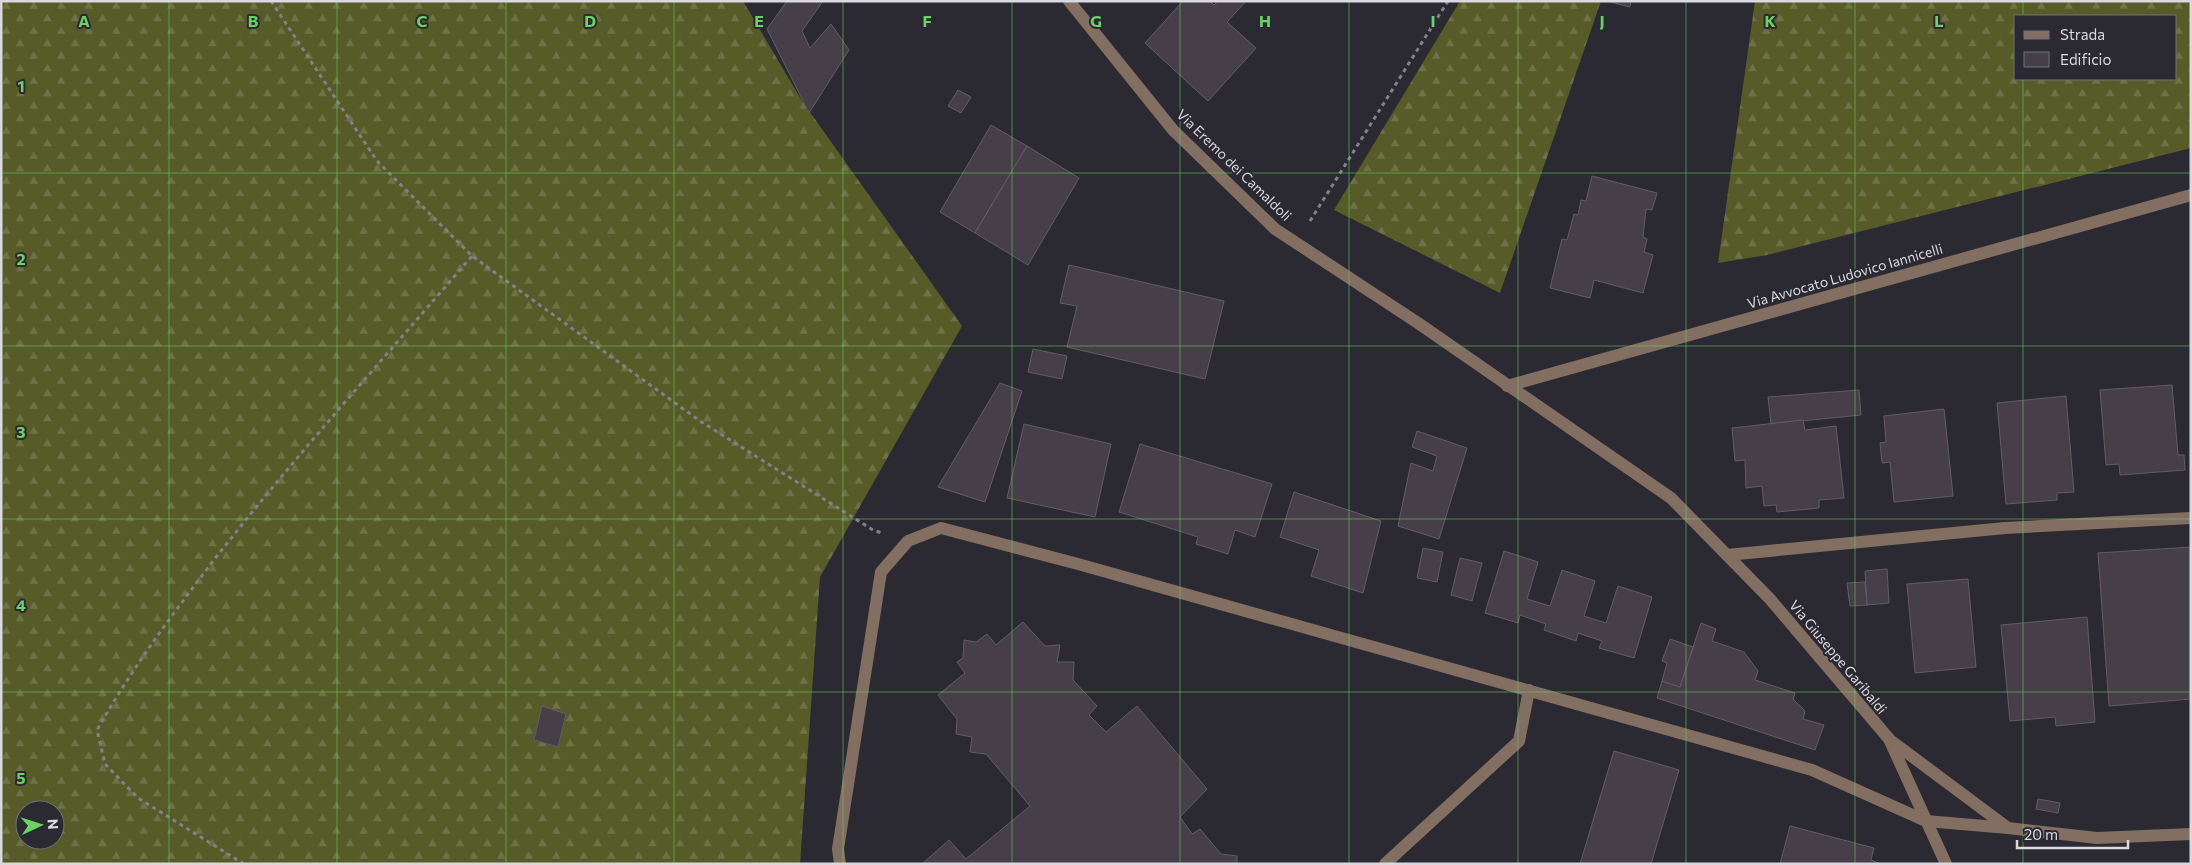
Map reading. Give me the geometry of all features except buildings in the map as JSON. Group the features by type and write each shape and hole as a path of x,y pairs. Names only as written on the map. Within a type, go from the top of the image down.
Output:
{"street":[{"name":"Via Eremo dei Camaldoli","path":"1069,1 1174,130 1275,229 1418,323 1507,386"},
{"name":"Via Avvocato Ludovico Iannicelli","path":"1507,386 2191,195"},
{"name":"Via Giuseppe Garibaldi","path":"1507,386 1671,498 1770,600 1890,740 2008,828"},
{"path":"1726,555 2004,528 2191,518"},
{"path":"840,864 838,849 881,572 908,540 941,528 1097,569 1812,770 1926,821 2096,838 2191,834"},
{"path":"1385,864 1519,741 1529,690"},
{"path":"1890,740 1946,864"}],"path":[{"path":"271,1 377,161 472,256 700,421 874,530 908,540"},
{"path":"1297,243 1448,1"},
{"path":"244,864 138,798 104,764 97,730 120,689 174,612 272,485 472,256"}],"green space":[{"path":"1,1 743,1 802,101 962,326 820,577 800,864 1,864"},
{"path":"1460,1 1601,1 1500,293 1334,210"},
{"path":"1755,1 2191,1 2191,148 1767,255 1718,263"}]}
